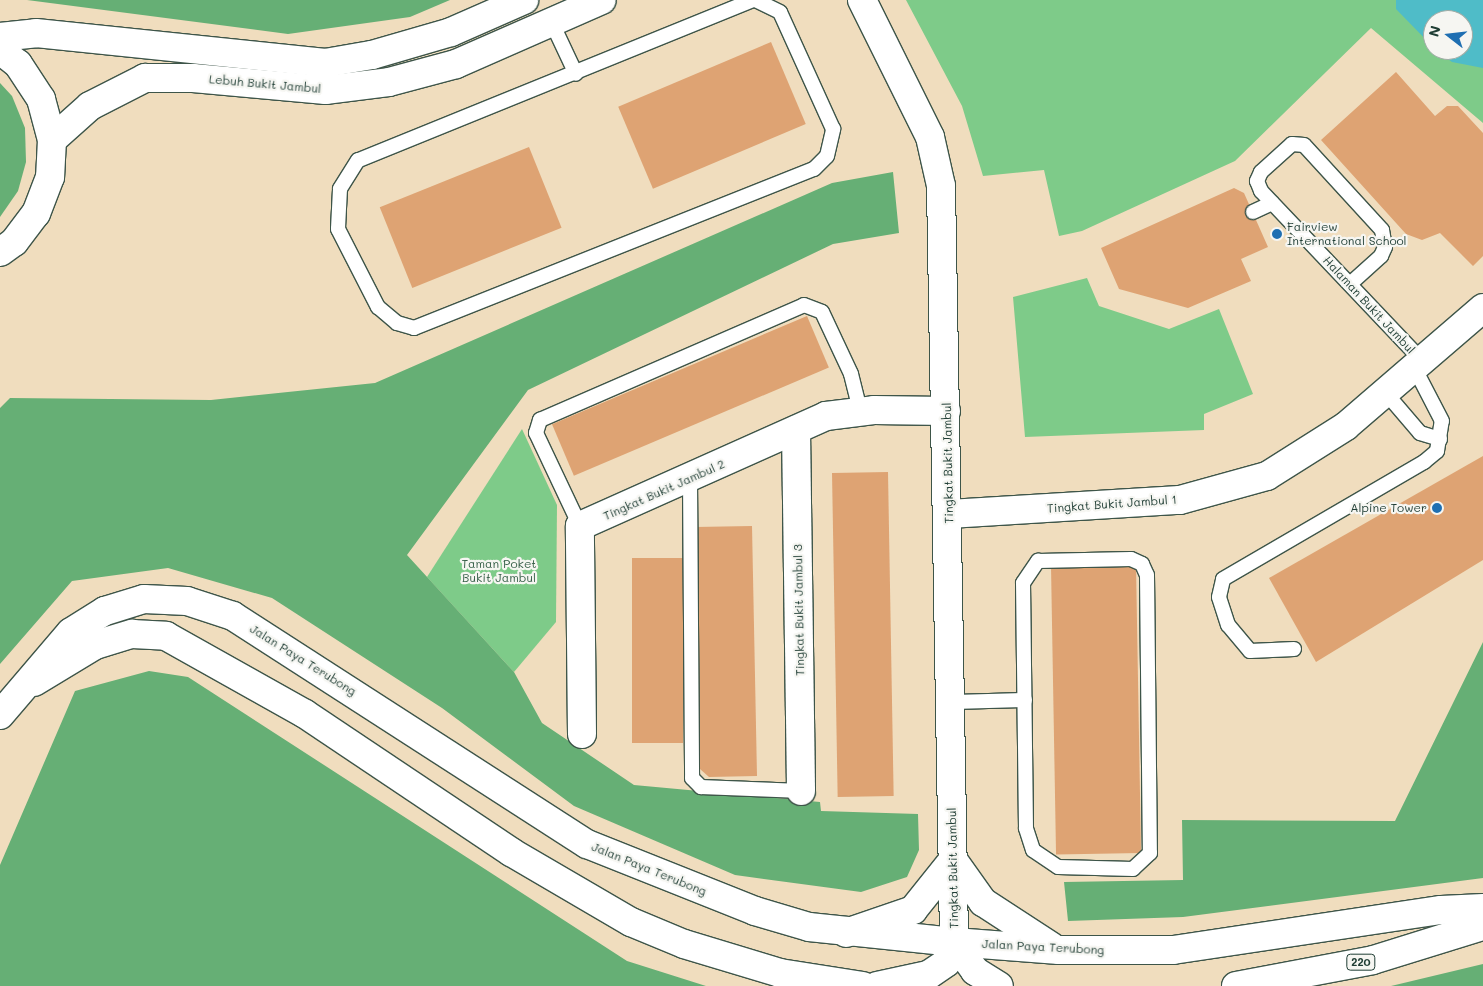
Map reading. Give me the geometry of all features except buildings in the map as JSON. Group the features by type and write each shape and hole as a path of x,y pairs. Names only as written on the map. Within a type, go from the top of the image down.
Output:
{"main road":[{"name":"Lebuh Bukit Jambul","path":"0,37 36,33 326,62 372,55 450,32 524,0"},
{"name":"Lebuh Bukit Jambul","path":"52,140 90,106 144,78 193,78 325,90 389,82 456,64 602,0"},
{"name":"Tingkat Bukit Jambul","path":"862,0 930,137 941,186 949,514 954,942"},
{"path":"0,50 18,64 41,99 52,140 50,177 36,213 14,242 0,252"},
{"name":"Tingkat Bukit Jambul 1","path":"949,514 1116,506 1226,490 1267,476 1307,454 1419,365 1483,308"},
{"name":"Tingkat Bukit Jambul 2","path":"580,526 690,479 826,416 860,410 946,411"},
{"name":"Tingkat Bukit Jambul 3","path":"796,430 802,791"},
{"path":"580,526 582,734"},
{"name":"Jalan Paya Terubong","path":"32,682 52,651 71,632 105,611 144,599 187,601 234,616 588,844 755,911 846,933 1059,950 1173,950 1441,910 1483,908"},
{"path":"0,715 32,682 95,645 132,634 166,636 305,714 511,852 631,922 684,944 780,973 863,986"},
{"path":"846,933 913,910 953,860 983,902 1059,950"},
{"name":"220","path":"1236,986 1373,960 1483,926"},
{"path":"878,986 928,975 946,963 954,942"},
{"path":"954,942 975,971 999,986"}],"lane":[{"path":"754,0 780,12 833,129 827,156 814,169 427,324 414,328 397,323 378,308 338,229 340,189 347,173 358,160 576,74 754,0"},
{"path":"552,22 576,74"},
{"name":"Halaman Bukit Jambul","path":"1350,284 1381,256 1385,246 1382,230 1298,142 1261,172 1257,181 1272,203 1350,284 1419,365 1442,420 1440,439"},
{"path":"1253,212 1272,203"},
{"path":"580,526 536,433 540,420 804,305 822,312 852,374 860,410"},
{"path":"1294,649 1250,650 1228,625 1219,597 1223,579 1424,462 1437,451 1440,439 1420,434 1385,392"},
{"path":"690,479 692,778 701,787 802,791"},
{"path":"1131,559 1142,564 1148,585 1150,854 1145,863 1133,869 1058,867 1033,850 1026,828 1024,700 1023,583 1031,566 1047,560 1131,559"},
{"path":"952,702 1024,700"}],"green space":[{"path":"27,0 450,0 410,17 288,34"},
{"path":"906,0 1483,0 1483,123 1371,28 1235,161 1082,231 1059,236 1044,170 983,176 962,106"},
{"path":"0,83 12,96 25,128 26,162 18,191 0,217"},
{"path":"893,172 899,233 833,244 528,390 407,555 514,672 542,723 634,785 820,802 821,811 918,814 919,850 907,877 861,892 735,875 574,806 442,708 272,598 168,568 72,581 0,664 0,408 10,398 211,400 375,383 832,183"},
{"path":"1087,278 1099,306 1169,329 1219,309 1253,394 1204,414 1204,430 1025,437 1013,297"},
{"name":"Taman Poket Bukit Jambul","path":"522,429 557,505 556,622 514,672 427,577"},
{"path":"1483,642 1483,878 1183,917 1068,921 1064,882 1183,880 1182,820 1395,821"},
{"path":"149,671 188,677 627,961 706,986 0,986 0,865 75,691"},
{"path":"1483,964 1483,986 1391,986"}],"water":[{"path":"1396,0 1483,0 1483,68 1449,60 1473,60 1473,10 1423,10 1423,37 1396,9"}],"place":[{"name":"Fairview International School","path":"1277,234"},
{"name":"Alpine Tower","path":"1437,508"}]}
